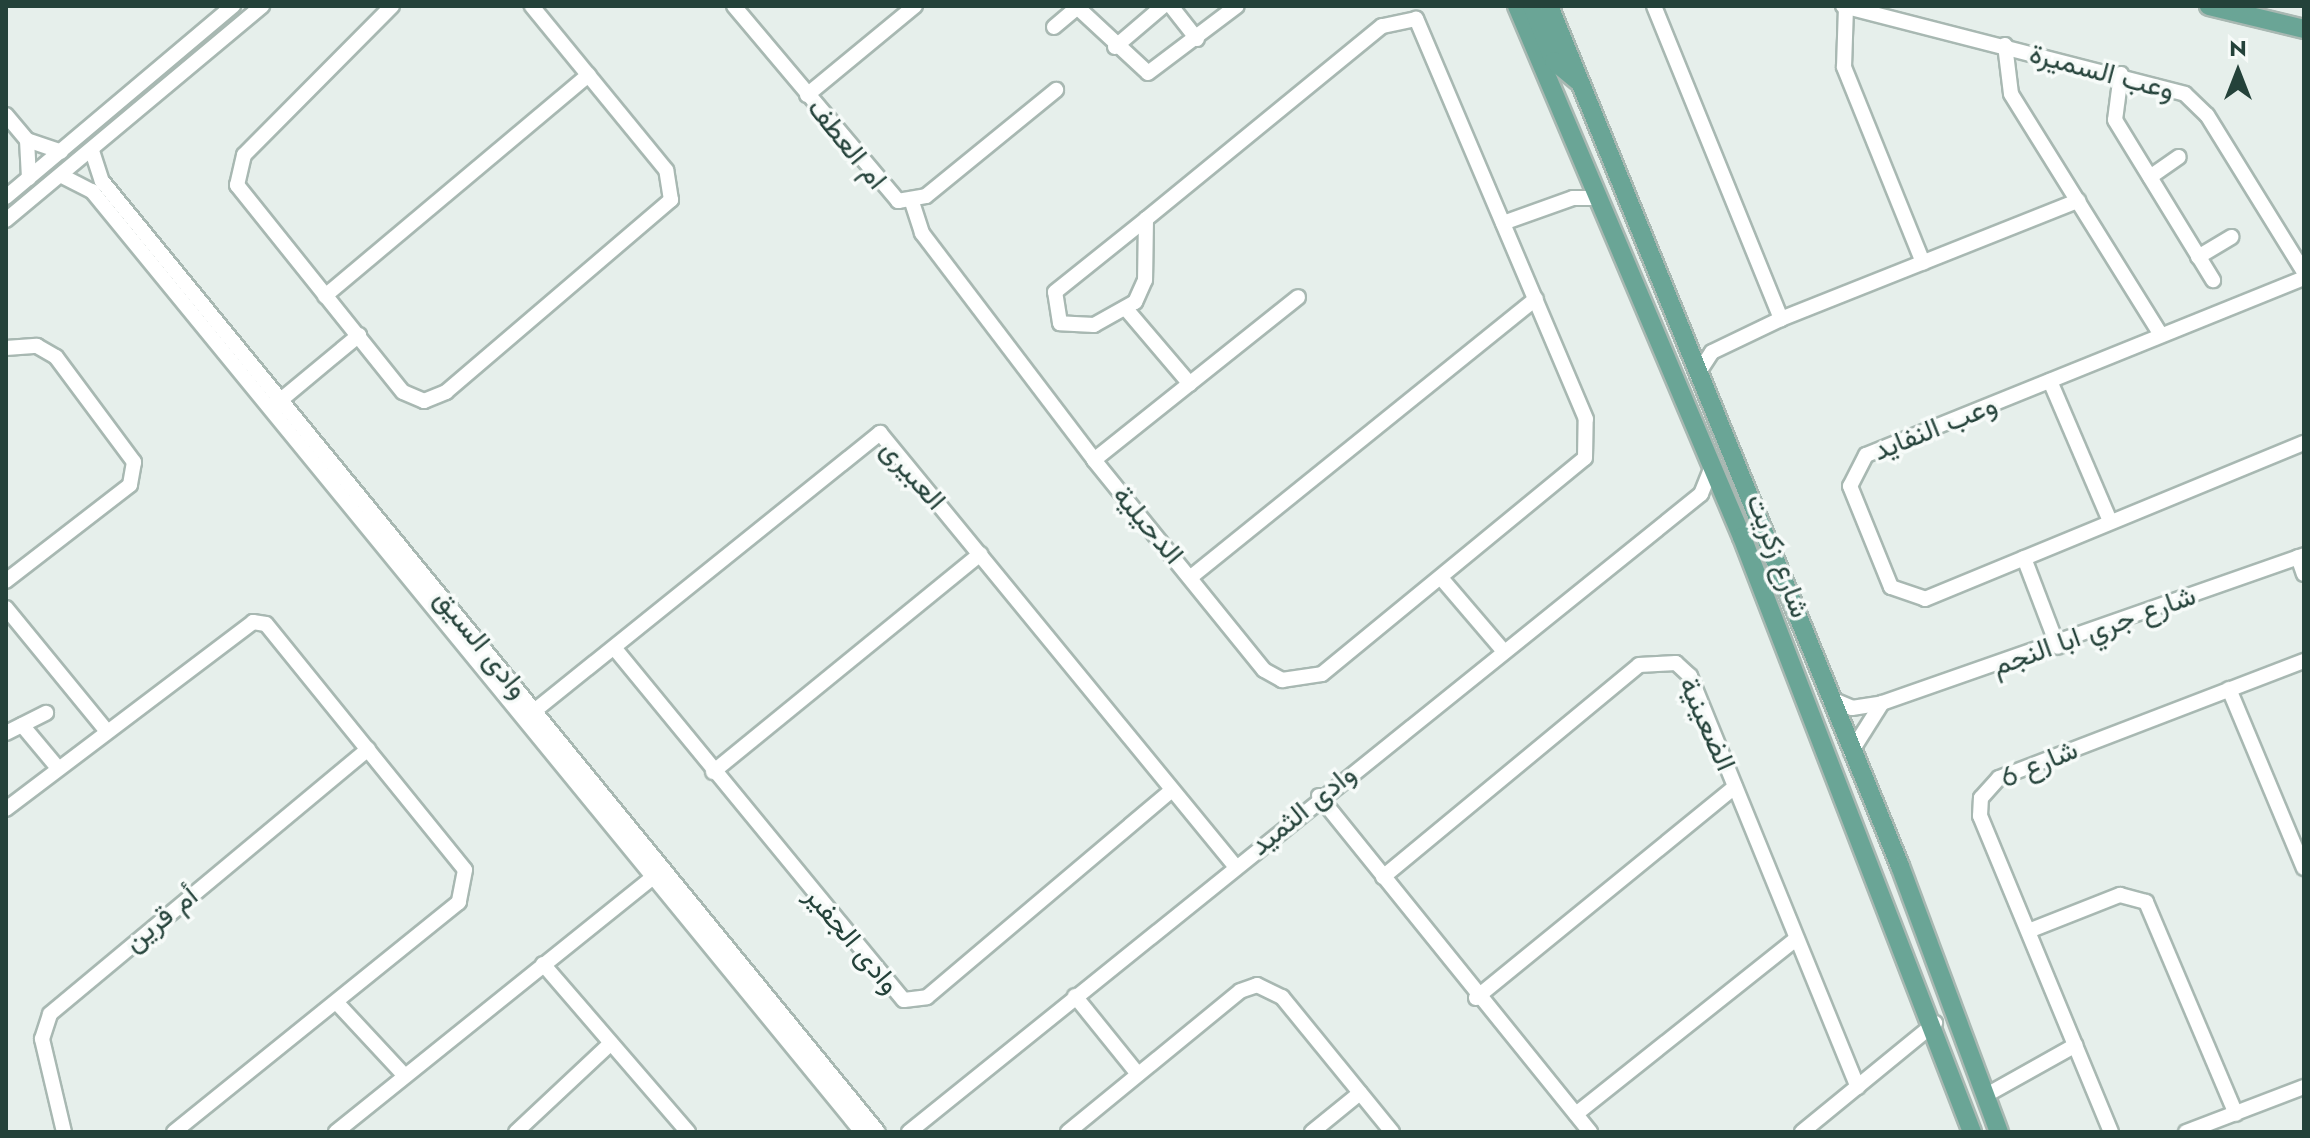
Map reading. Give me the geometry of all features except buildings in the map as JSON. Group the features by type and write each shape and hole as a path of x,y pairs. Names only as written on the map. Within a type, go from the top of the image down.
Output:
{"main road":[{"name":"شارع زكريت","path":"1517,6 1725,496 1935,1023 1972,1132"},
{"path":"1532,6 1554,61 1578,81"},
{"name":"شارع زكريت","path":"1549,6 1987,1086 1999,1132"},
{"path":"2209,6 2304,29"},
{"path":"2283,25 2304,38"}],"street":[{"path":"6,197 233,6"},
{"path":"6,220 262,6"},
{"path":"392,6 239,164 241,195 403,392 436,398 671,200 669,175 532,6"},
{"name":"ام العطف","path":"734,6 887,194 912,202 1056,90"},
{"path":"807,95 915,6"},
{"path":"1115,47 1163,6"},
{"path":"1171,6 1197,39"},
{"path":"1054,27 1076,7 1115,47 1148,73 1237,6"},
{"path":"1654,6 1781,319"},
{"path":"1851,7 1844,67 1923,263"},
{"name":"وعب السميرة","path":"1851,7 2175,89 2201,107 2304,272"},
{"name":"الدحيلية","path":"912,202 922,233 1094,460 1264,670 1298,682 1322,674 1575,469 1589,448 1586,419 1503,223 1429,36 1405,17 1382,26 1146,219 1052,303 1060,323 1070,328 1127,310"},
{"path":"2005,45 2007,86 2161,335"},
{"path":"2121,74 2115,120 2213,280"},
{"path":"325,296 588,75"},
{"path":"6,115 27,140 61,152"},
{"path":"27,140 29,178"},
{"name":"وادى السيق","path":"92,151 102,181 276,404 659,873 862,1132"},
{"path":"2150,177 2179,157"},
{"name":"وادى السيق","path":"62,176 87,186 276,404"},
{"path":"1503,223 1594,190"},
{"path":"1697,375 1712,352 1781,319 2078,201"},
{"path":"1146,219 1145,280 1127,310 1190,384"},
{"path":"2198,257 2231,237"},
{"name":"وعب النفايد","path":"2304,278 1866,455 1850,479 1886,579 1907,597 1934,596 2304,443"},
{"path":"1094,460 1298,297"},
{"path":"1191,577 1536,299"},
{"path":"276,404 359,335"},
{"path":"6,348 37,346 56,357 134,462 130,485 6,581"},
{"path":"1685,346 1712,352"},
{"path":"2050,381 2110,521"},
{"name":"العبيرى","path":"530,714 616,650 880,433 1170,792 1235,866"},
{"path":"1711,469 1701,494 1725,496"},
{"name":"وادى الثميد","path":"909,1132 1501,648 1701,494"},
{"path":"713,772 980,554"},
{"path":"2301,556 2304,574"},
{"name":"شارع جري ابا النجم","path":"1827,697 1844,707 1882,703 2058,647 2301,556"},
{"path":"2024,558 2058,647"},
{"path":"1442,579 1501,648"},
{"path":"6,608 13,631 106,730"},
{"path":"6,809 106,730 253,622 266,624 465,870 465,885 459,902 338,1004 174,1132"},
{"name":"وادى الجفير","path":"616,650 713,772 904,1000 927,997 1170,792"},
{"name":"الضعينية","path":"1383,877 1648,660 1667,659 1690,676 1858,1087"},
{"name":"شارع 6","path":"2111,1132 2031,930 1980,816 1985,790 2304,661"},
{"path":"2229,689 2297,830 2304,868"},
{"path":"1851,752 1882,703"},
{"path":"6,733 46,713"},
{"path":"22,725 58,768"},
{"name":"أم قرين","path":"64,1132 42,1039 50,1014 368,749"},
{"path":"1476,998 1735,787"},
{"path":"1319,796 1476,998 1590,1132"},
{"path":"336,1132 403,1074 659,873"},
{"name":"وادى السيق","path":"659,873 878,1132"},
{"path":"2031,930 2120,895 2146,902 2236,1114"},
{"path":"1576,1114 1796,939"},
{"path":"543,964 688,1132"},
{"path":"1068,1132 1240,991 1257,985 1282,997 1392,1132"},
{"path":"1075,996 1138,1074"},
{"path":"338,1004 403,1074"},
{"path":"1802,1132 1935,1023"},
{"path":"516,1132 611,1043"},
{"path":"1911,1043 1942,1043"},
{"path":"1987,1086 2076,1045"},
{"path":"2186,1132 2304,1087"},
{"path":"1312,1132 1360,1093"}]}
